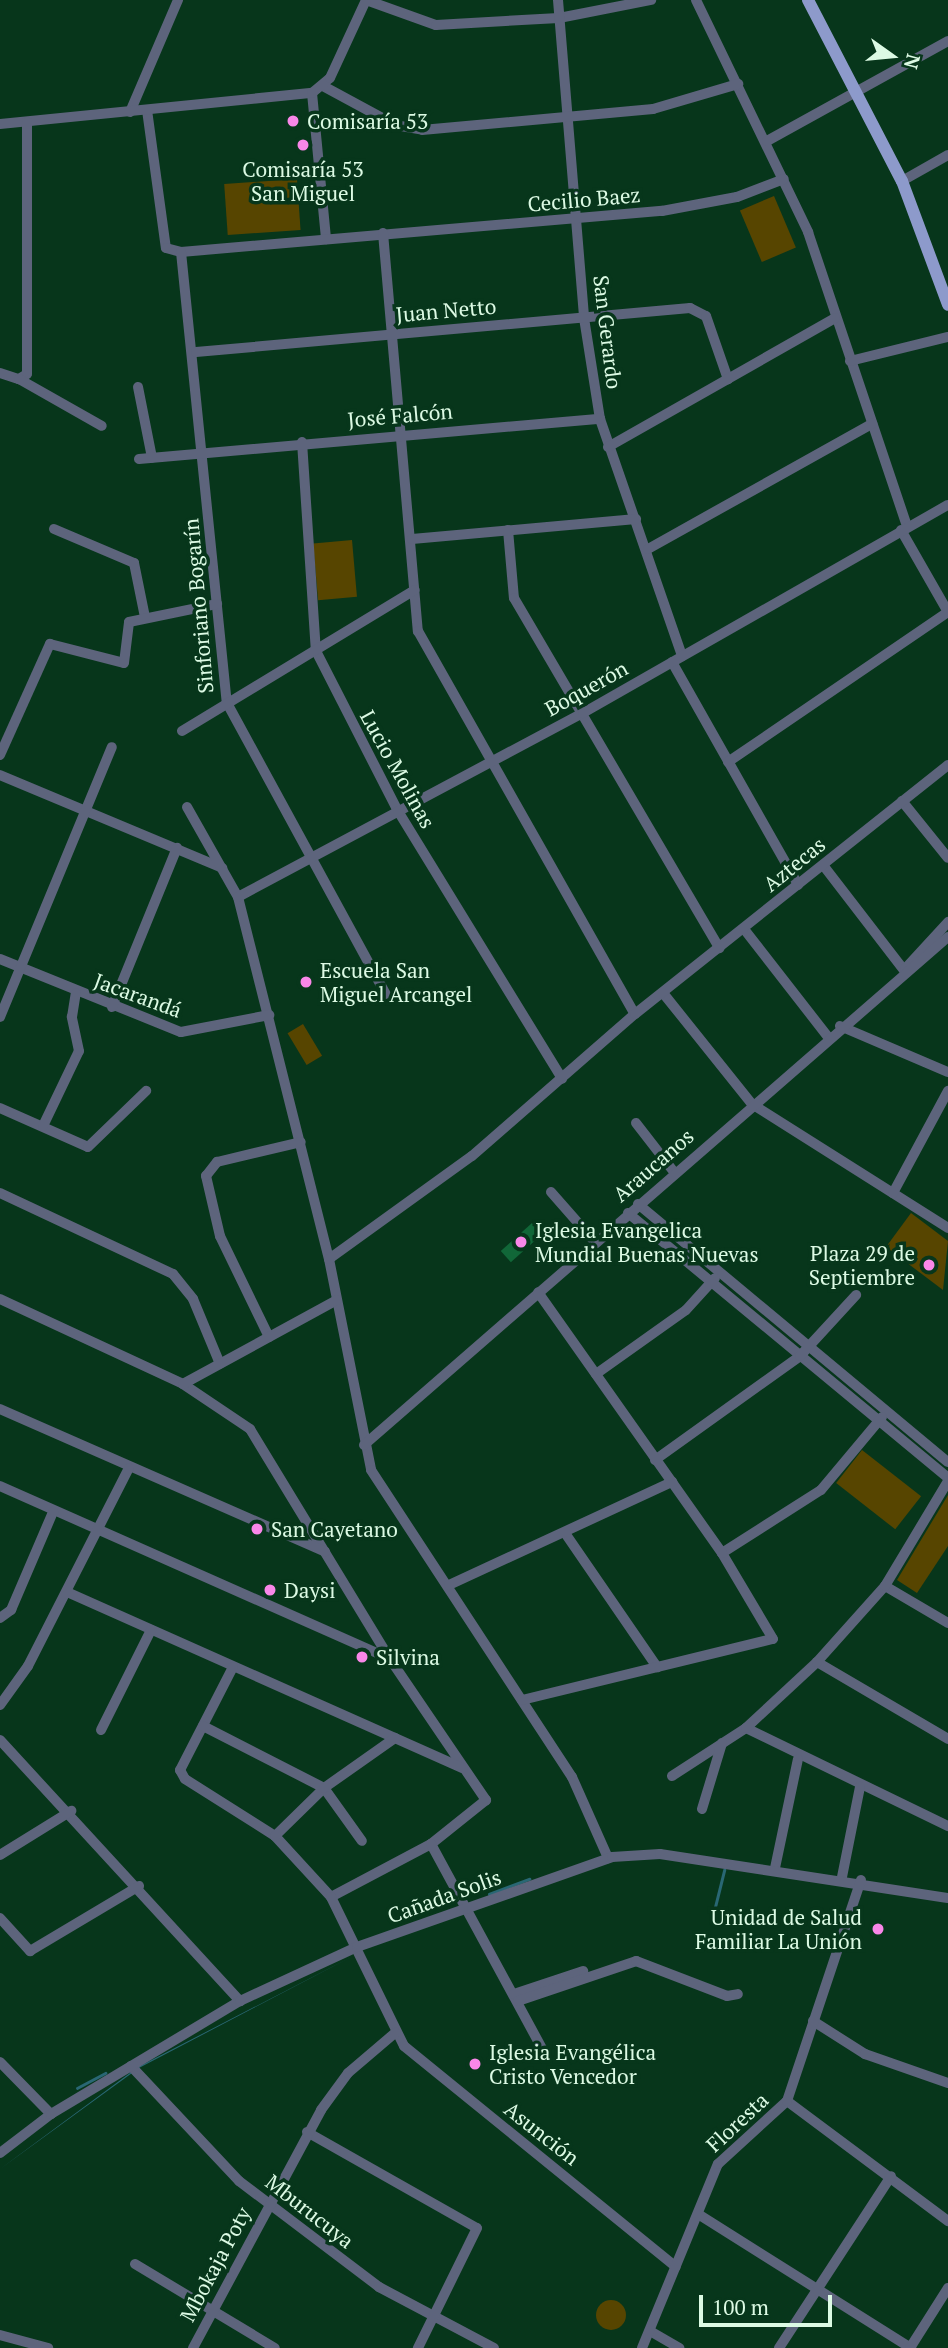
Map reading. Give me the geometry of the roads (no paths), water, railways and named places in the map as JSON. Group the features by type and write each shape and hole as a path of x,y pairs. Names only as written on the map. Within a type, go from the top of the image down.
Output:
{"main road":[{"path":"808,0 902,181 948,304"}],"street":[{"path":"130,112 178,0"},
{"path":"0,124 312,93 323,86 366,0 436,25 559,18 651,0"},
{"name":"San Gerardo","path":"558,0 584,318 600,419 608,447 648,549 682,656"},
{"path":"696,0 784,178 872,424 904,528 948,612 728,762"},
{"path":"767,141 948,41"},
{"path":"323,86 408,130 653,109 738,84"},
{"path":"312,93 326,239"},
{"path":"147,110 166,248 181,252"},
{"path":"19,379 27,374 27,122"},
{"path":"902,181 948,155"},
{"name":"Cecilio Baez","path":"181,252 383,233 577,220 703,206 784,178"},
{"path":"383,233 415,590 424,647 635,1014"},
{"name":"Sinforiano Bogarín","path":"181,252 196,352 227,703 389,1000"},
{"name":"Juan Netto","path":"196,352 392,333 700,309 728,379"},
{"path":"608,447 835,318"},
{"path":"850,361 948,337"},
{"path":"0,373 19,379 103,426"},
{"path":"138,387 152,458"},
{"name":"José Falcón","path":"139,459 204,455 302,442 600,419"},
{"path":"648,549 872,424"},
{"name":"Lucio Molinas","path":"302,442 316,650 398,811 562,1079"},
{"name":"Boquerón","path":"238,897 583,713 948,505"},
{"path":"412,539 636,519"},
{"path":"54,529 134,563 145,617"},
{"path":"508,530 514,598 719,948"},
{"path":"182,731 415,590"},
{"path":"0,755 50,644 124,663 129,622 217,604"},
{"path":"672,662 798,885"},
{"path":"0,1017 112,747"},
{"name":"Aztecas","path":"329,1259 472,1156 635,1014 948,765"},
{"path":"0,775 223,868"},
{"path":"902,801 948,858"},
{"path":"187,807 238,897 329,1259 363,1445 379,1488 450,1586 572,1777 608,1858"},
{"path":"111,1007 177,848"},
{"path":"823,865 904,970"},
{"name":"Araucanos","path":"363,1445 904,970 948,922"},
{"path":"744,929 828,1037"},
{"name":"Araucanos","path":"904,970 914,970 948,937"},
{"name":"Jacarandá","path":"0,959 76,993 181,1032 269,1014"},
{"path":"43,1126 79,1051 72,1017 76,993"},
{"path":"663,993 752,1104 948,1228"},
{"path":"840,1026 948,1072"},
{"path":"0,1108 88,1147 146,1091"},
{"path":"893,1193 948,1091"},
{"path":"636,1123 674,1172"},
{"path":"269,1337 220,1236 206,1176 217,1162 301,1142"},
{"path":"551,1192 595,1242"},
{"path":"0,1194 173,1274 193,1298 220,1364"},
{"path":"638,1204 948,1462"},
{"path":"628,1213 948,1480 885,1586 817,1662 746,1728 672,1776"},
{"path":"596,1374 686,1310 720,1272"},
{"path":"522,1700 773,1639 722,1553 538,1292"},
{"path":"655,1460 810,1348 856,1295"},
{"path":"0,1298 183,1384 250,1429 390,1659 486,1800 431,1844 331,1897"},
{"path":"183,1384 337,1300"},
{"path":"0,1409 325,1553"},
{"path":"722,1553 821,1490 887,1412"},
{"path":"0,1705 67,1592 129,1468"},
{"path":"450,1586 673,1482"},
{"path":"0,1486 98,1532 390,1659"},
{"path":"0,1618 11,1610 53,1512"},
{"path":"565,1532 657,1667"},
{"path":"885,1586 948,1623"},
{"path":"67,1592 463,1768"},
{"path":"101,1730 150,1630"},
{"path":"817,1662 948,1740"},
{"path":"233,1667 203,1726 324,1788 362,1841"},
{"name":"Asunción","path":"203,1726 180,1770 185,1779 275,1836 331,1897 396,2033 417,2059 676,2267"},
{"path":"746,1728 798,1759 948,1826"},
{"path":"275,1836 324,1788 396,1738"},
{"path":"0,1740 71,1811 240,2001"},
{"path":"702,1809 723,1741"},
{"path":"775,1868 798,1759"},
{"path":"842,1877 860,1787"},
{"path":"0,1855 71,1811"},
{"path":"431,1844 470,1907 545,2054"},
{"name":"Cañada Solis","path":"0,2153 51,2114 240,2001 357,1947 608,1858 660,1854 842,1877 948,1898"},
{"name":"Floresta","path":"642,2348 718,2164 787,2101 861,1880"},
{"path":"0,1918 30,1951 139,1886"},
{"path":"516,1998 636,1961 727,1996 738,1994"},
{"path":"813,2021 865,2054 948,2083"},
{"name":"Mbokaja Poty","path":"193,2348 307,2132 348,2073 396,2033"},
{"path":"0,2062 51,2114"},
{"name":"Mburucuya","path":"131,2066 239,2181 379,2287 494,2348"},
{"path":"787,2101 948,2221"},
{"path":"307,2132 477,2228 418,2348"},
{"path":"779,2348 891,2176"},
{"path":"698,2214 910,2348 948,2288"},
{"path":"135,2264 275,2348"},
{"path":"650,2331 679,2348"},
{"path":"0,2335 48,2348"}],"water":[{"path":"355,1955 139,2068 0,2169 138,2067"}],"waterway":[{"path":"715,1907 724,1870"},
{"path":"489,1894 529,1879"},
{"path":"77,2088 105,2073"}],"place":[{"name":"Comisaría 53","path":"293,121"},
{"name":"Comisaría 53 San Miguel","path":"303,145"},
{"name":"Escuela San Miguel Arcangel","path":"306,982"},
{"name":"Iglesia Evangelica Mundial Buenas Nuevas","path":"521,1242"},
{"name":"Plaza 29 de Septiembre","path":"929,1265"},
{"name":"San Cayetano","path":"257,1529"},
{"name":"Daysi","path":"270,1590"},
{"name":"Silvina","path":"362,1657"},
{"name":"Unidad de Salud Familiar La Unión","path":"878,1929"},
{"name":"Iglesia Evangélica Cristo Vencedor","path":"475,2064"}]}
